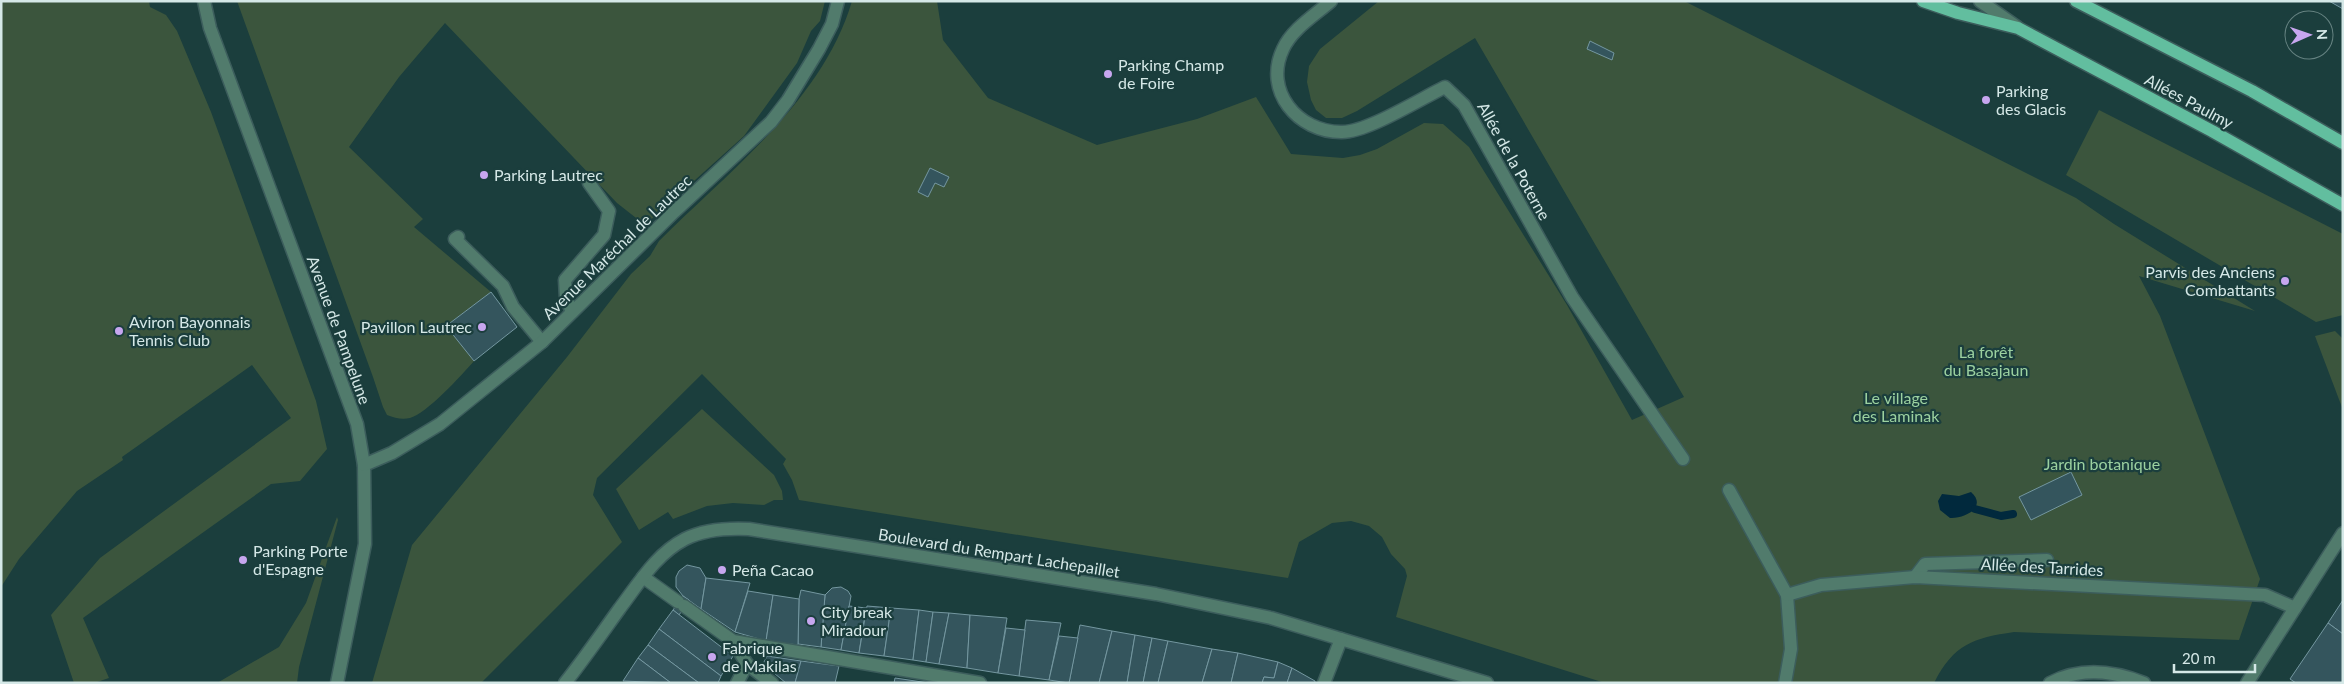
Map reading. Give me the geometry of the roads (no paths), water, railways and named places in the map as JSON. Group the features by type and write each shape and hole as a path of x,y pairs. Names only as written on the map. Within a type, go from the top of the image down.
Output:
{"main road":[{"name":"Allées Paulmy","path":"1923,1 1958,13 2018,28 2212,131 2343,205"},
{"path":"2076,1 2252,91 2343,144"}],"street":[{"name":"Avenue de Pampelune","path":"204,1 210,28 357,424 364,466 365,544 337,683"},
{"name":"Avenue Maréchal de Lautrec","path":"364,466 392,453 440,424 542,342 674,212 771,122 788,100 819,49 832,24 838,1"},
{"name":"Allée de la Poterne","path":"1331,1 1292,35 1282,49 1278,68 1278,86 1287,107 1302,120 1317,129 1341,132 1357,130 1445,87 1464,105 1572,297 1683,459"},
{"name":"Allées Paulmy","path":"1980,1 2018,28"},
{"path":"572,312 566,298 565,280 604,235 609,211 589,183"},
{"path":"458,237 455,239 503,286 512,307 542,342"},
{"path":"1728,490 1787,595 1791,649 1785,683"},
{"name":"Boulevard du Rempart Lachepaillet","path":"565,683 643,577 667,550 686,538 730,528 750,529 1156,594 1271,618 1487,683"},
{"path":"2247,683 2343,533"},
{"path":"1915,576 1925,564 2047,560"},
{"name":"Allée des Tarrides","path":"1787,595 1821,585 1915,576 2265,595 2295,608"},
{"path":"643,577 733,641 747,664 772,683"},
{"path":"1324,683 1342,639"},
{"path":"733,641 980,683"},
{"path":"737,683 747,664"},
{"path":"2050,683 2070,675 2089,672 2113,673 2144,683"}],"water":[{"path":"1971,492 1976,497 1977,503 1976,507 1967,514 1950,518 1940,510 1938,501 1942,494 1959,496"}],"waterway":[{"path":"1975,509 2001,516 2013,514"}],"place":[{"name":"Parking Champ de Foire","path":"1108,74"},
{"name":"Parking des Glacis","path":"1986,100"},
{"name":"Parking Lautrec","path":"484,175"},
{"name":"Parvis des Anciens Combattants","path":"2285,281"},
{"name":"Pavillon Lautrec","path":"482,327"},
{"name":"Aviron Bayonnais Tennis Club","path":"119,331"},
{"name":"Parking Porte d'Espagne","path":"243,560"},
{"name":"Peña Cacao","path":"722,570"},
{"name":"City break Miradour","path":"811,621"},
{"name":"Fabrique de Makilas","path":"712,657"}],"park label":[{"name":"La forêt du Basajaun","path":"1986,361"},
{"name":"Le village des Laminak","path":"1896,407"},
{"name":"Jardin botanique","path":"2102,464"}]}
